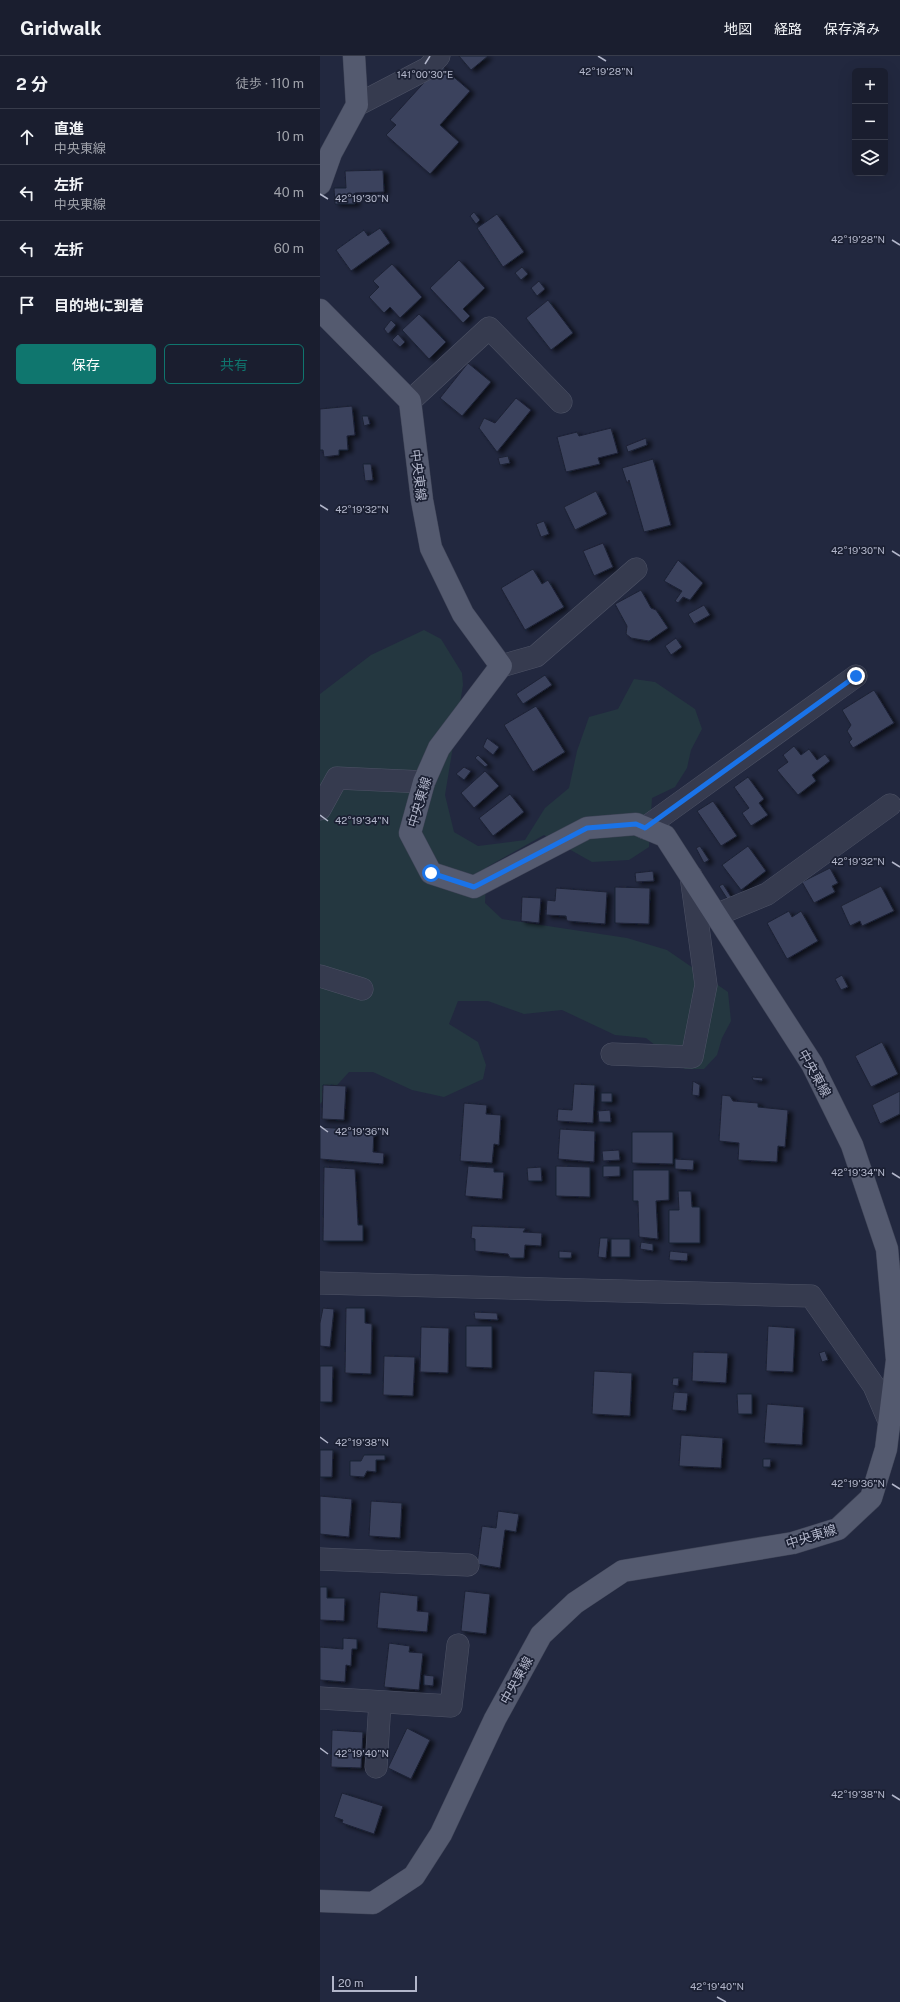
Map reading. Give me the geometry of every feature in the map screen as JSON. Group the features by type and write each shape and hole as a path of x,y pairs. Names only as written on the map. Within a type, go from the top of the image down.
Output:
{"main road":[{"path":"320,184 331,153 357,105 354,56"},
{"path":"320,310 410,401"},
{"name":"中央東線","path":"320,1901 373,1903 414,1876 441,1834 495,1719 542,1635 575,1603 623,1571 793,1543 838,1530 871,1498 894,1418 897,1360 887,1248 852,1145 812,1064 665,836 636,824 587,828 474,887 431,873 410,834 424,782 439,748 501,666 463,614 431,548 422,500 410,401"}],"street":[{"path":"357,105 428,68 439,56"},
{"path":"410,401 489,328 561,402"},
{"path":"501,666 536,656 636,569"},
{"path":"645,828 856,676"},
{"path":"320,809 337,778 424,782"},
{"path":"716,915 767,894 890,804"},
{"path":"612,1054 692,1057 706,985 691,876"},
{"path":"320,976 362,989"},
{"path":"320,1283 812,1296 874,1386 894,1418"},
{"path":"320,1559 468,1565"},
{"path":"320,1698 451,1706 458,1645"},
{"path":"376,1767 380,1702"}],"shaded area":[{"path":"424,630 441,639 462,673 463,685 445,795 454,832 478,846 525,840 545,808 569,788 577,751 589,717 618,709 634,679 655,682 695,709 702,729 691,750 687,768 675,787 652,798 649,847 629,860 592,862 544,835 487,867 485,903 502,919 627,938 667,950 728,992 731,1021 722,1038 717,1055 704,1069 685,1069 646,1038 615,1035 562,1010 524,1014 488,1001 458,1001 449,1024 478,1042 486,1065 483,1079 444,1097 412,1090 373,1072 349,1072 320,1104 320,694 371,655"}],"building":[{"path":"459,56 488,56 471,70"},
{"path":"440,65 470,91 440,125 459,142 430,174 386,135 396,125 390,120"},
{"path":"383,170 384,192 355,193 355,204 335,204 334,188 346,188 345,171"},
{"path":"474,212 480,220 476,224 470,216"},
{"path":"497,214 524,252 503,267 477,228"},
{"path":"380,228 390,243 351,271 336,250 364,230 368,236"},
{"path":"459,260 485,288 463,309 470,316 463,323 430,288"},
{"path":"392,264 422,297 400,318 390,307 384,313 369,297 379,287 373,281"},
{"path":"522,267 528,274 521,280 515,273"},
{"path":"539,281 545,289 537,296 531,288"},
{"path":"548,300 573,333 551,350 526,318"},
{"path":"419,314 446,342 429,359 402,330"},
{"path":"391,320 396,325 388,334 384,329"},
{"path":"398,334 405,342 400,347 392,340"},
{"path":"468,363 491,382 462,416 440,398"},
{"path":"516,398 531,410 497,452 479,428 484,418 495,423"},
{"path":"352,406 355,435 347,436 348,450 339,450 339,455 324,457 323,450 320,450 320,409"},
{"path":"362,416 368,416 370,424 364,426"},
{"path":"611,428 618,453 598,458 600,464 566,472 557,437 577,432 579,436"},
{"path":"646,438 647,445 628,452 626,446"},
{"path":"508,456 510,463 500,465 498,458"},
{"path":"653,459 671,525 644,532 629,480 627,483 622,468"},
{"path":"363,464 371,464 373,480 365,481"},
{"path":"596,491 607,514 575,530 564,507"},
{"path":"544,521 549,534 541,537 536,524"},
{"path":"603,543 613,567 594,576 583,551"},
{"path":"678,560 703,583 690,600 683,597 678,603 675,601 682,591 664,581"},
{"path":"533,569 542,584 548,580 564,607 525,630 501,588"},
{"path":"641,590 651,608 656,610 668,628 649,641 631,638 626,634 627,626 615,604"},
{"path":"704,605 710,615 694,624 688,614"},
{"path":"676,638 682,647 671,655 665,646"},
{"path":"545,675 552,685 523,704 516,694"},
{"path":"874,690 894,723 853,748 849,742 852,739 847,731 851,725 842,710"},
{"path":"536,706 565,752 533,772 504,725"},
{"path":"487,738 499,747 493,755 483,747"},
{"path":"794,746 801,755 809,749 817,760 825,754 830,761 812,775 816,781 798,795 777,770 788,762 783,755"},
{"path":"478,755 488,765 485,767 475,758"},
{"path":"464,767 471,771 464,780 456,774"},
{"path":"485,771 499,786 474,808 461,793"},
{"path":"748,777 764,799 759,803 768,815 751,826 742,813 749,808 734,787"},
{"path":"510,794 524,812 493,836 479,818"},
{"path":"713,801 737,836 721,846 697,811"},
{"path":"700,846 709,860 704,863 696,848"},
{"path":"748,846 766,871 741,890 722,865"},
{"path":"830,868 838,883 832,886 835,892 814,903 802,882"},
{"path":"653,871 654,881 636,882 635,873"},
{"path":"723,884 731,897 728,900 719,886"},
{"path":"881,886 894,911 862,926 860,921 850,926 841,906"},
{"path":"615,887 650,888 649,924 615,923"},
{"path":"556,888 607,892 605,924 567,921 566,916 546,915 547,900 555,901"},
{"path":"522,897 541,898 539,923 521,921"},
{"path":"789,911 792,917 801,911 818,941 787,959 767,923"},
{"path":"842,975 848,987 841,990 835,979"},
{"path":"882,1042 898,1074 871,1087 855,1056"},
{"path":"752,1077 763,1078 762,1081 753,1080"},
{"path":"693,1081 700,1085 699,1096 692,1095"},
{"path":"574,1084 595,1085 593,1123 557,1121 558,1109 572,1110"},
{"path":"323,1085 346,1086 344,1120 322,1119"},
{"path":"900,1091 900,1114 880,1124 872,1105"},
{"path":"601,1093 612,1093 612,1102 601,1102"},
{"path":"722,1095 730,1096 733,1101 758,1103 758,1107 788,1110 785,1147 778,1146 777,1162 738,1160 739,1143 719,1141"},
{"path":"464,1103 487,1105 486,1114 501,1115 499,1145 494,1144 492,1163 460,1161"},
{"path":"610,1110 611,1122 599,1122 598,1111"},
{"path":"320,1127 374,1131 373,1152 384,1153 383,1164 320,1159"},
{"path":"560,1129 595,1131 594,1162 558,1159"},
{"path":"632,1132 673,1132 673,1164 632,1163"},
{"path":"619,1150 620,1160 603,1161 602,1151"},
{"path":"675,1159 694,1160 693,1170 675,1169"},
{"path":"468,1166 494,1168 494,1172 504,1172 502,1199 465,1196"},
{"path":"556,1166 590,1167 590,1197 556,1196"},
{"path":"603,1166 620,1166 620,1176 603,1177"},
{"path":"324,1167 355,1169 358,1225 363,1225 363,1241 323,1241"},
{"path":"541,1167 542,1181 528,1181 527,1168"},
{"path":"633,1170 669,1170 669,1200 656,1201 658,1239 639,1237 638,1201 633,1201"},
{"path":"678,1191 691,1191 692,1207 700,1207 700,1243 669,1243 669,1210 679,1210"},
{"path":"472,1226 526,1228 523,1232 542,1233 541,1246 525,1245 524,1258 510,1258 508,1254 475,1251 475,1239 471,1238"},
{"path":"600,1238 608,1238 606,1258 598,1257"},
{"path":"611,1239 630,1239 630,1257 611,1257"},
{"path":"641,1242 653,1244 653,1251 640,1249"},
{"path":"559,1251 572,1252 571,1258 559,1258"},
{"path":"670,1251 688,1253 687,1261 669,1260"},
{"path":"323,1308 334,1309 330,1347 320,1346 320,1323"},
{"path":"346,1308 365,1308 365,1323 372,1324 371,1374 345,1373"},
{"path":"474,1312 497,1313 498,1320 475,1319"},
{"path":"466,1326 492,1326 492,1368 466,1367"},
{"path":"768,1326 795,1328 793,1372 766,1371"},
{"path":"421,1327 449,1328 448,1373 420,1372"},
{"path":"825,1351 828,1360 822,1362 819,1353"},
{"path":"693,1352 728,1353 726,1383 692,1381"},
{"path":"384,1356 415,1357 413,1396 383,1395"},
{"path":"320,1366 333,1366 332,1402 320,1402"},
{"path":"594,1371 632,1373 630,1416 592,1414"},
{"path":"673,1378 679,1378 678,1386 672,1385"},
{"path":"674,1392 688,1393 686,1411 672,1410"},
{"path":"737,1394 752,1394 752,1414 738,1414"},
{"path":"767,1404 804,1407 802,1445 764,1443"},
{"path":"681,1435 723,1438 721,1468 679,1466"},
{"path":"320,1450 333,1450 332,1477 320,1477"},
{"path":"364,1455 385,1455 385,1460 376,1460 376,1472 367,1471 364,1477 350,1476 350,1461 361,1461"},
{"path":"763,1459 771,1459 770,1467 763,1467"},
{"path":"320,1496 352,1499 349,1537 320,1534"},
{"path":"371,1501 402,1503 400,1538 369,1536"},
{"path":"498,1511 519,1514 516,1532 505,1530 500,1568 477,1564 482,1526 496,1528"},
{"path":"320,1587 327,1587 327,1598 345,1598 344,1621 320,1620"},
{"path":"465,1591 490,1594 486,1634 461,1631"},
{"path":"380,1592 418,1596 417,1611 429,1612 427,1632 377,1628"},
{"path":"343,1638 357,1639 357,1649 352,1649 351,1666 346,1665 345,1682 320,1680 320,1647 343,1649"},
{"path":"389,1643 410,1646 409,1652 423,1653 419,1690 384,1687"},
{"path":"424,1675 434,1676 433,1686 424,1685"},
{"path":"407,1728 430,1740 411,1779 388,1768"},
{"path":"332,1730 363,1732 361,1768 331,1767"},
{"path":"342,1793 383,1806 374,1834 342,1823 343,1820 334,1817"}],"route":[{"path":"431,873 474,887 587,828 636,824 645,828 856,676"}]}
